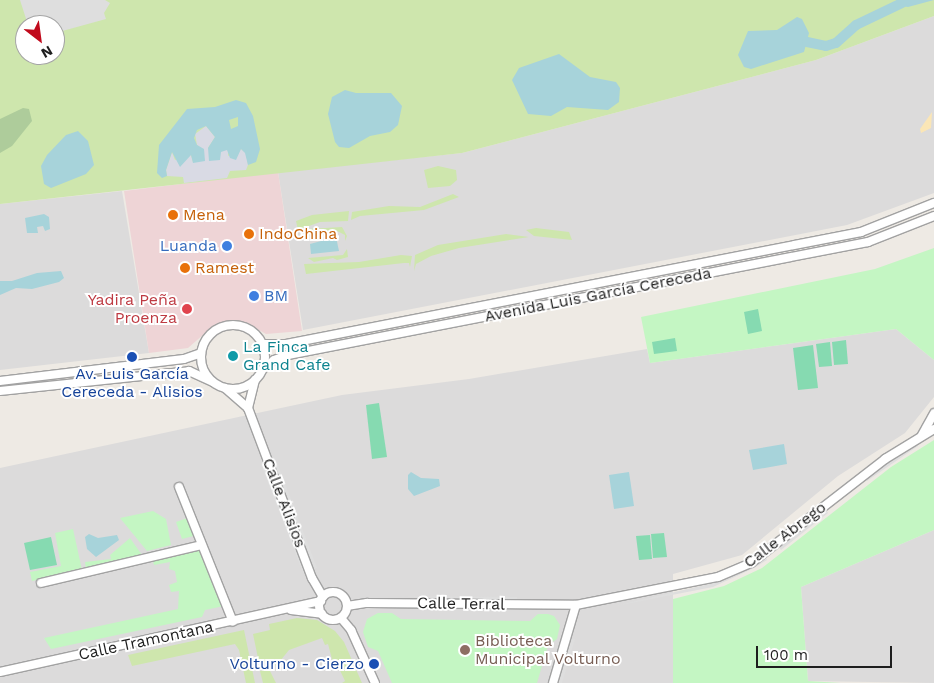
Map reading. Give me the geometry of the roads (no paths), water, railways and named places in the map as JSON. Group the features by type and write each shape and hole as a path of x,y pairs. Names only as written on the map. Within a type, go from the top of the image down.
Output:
{"street":[{"name":"Avenida Luis García Cereceda","path":"262,344 286,344 861,232 934,203"},
{"name":"Avenida Luis García Cereceda","path":"262,369 274,360 288,355 868,242 934,216"},
{"path":"213,382 202,366 201,353 210,335 228,326 248,329 262,344 265,356 248,408"},
{"path":"0,380 184,359 201,353"},
{"path":"0,391 189,371 225,388 244,387 256,380"},
{"name":"Calle Alisios","path":"225,388 248,408 312,578 322,599"},
{"name":"Calle Abrego","path":"576,605 676,588 738,569 921,435 934,413"},
{"path":"921,435 934,429"},
{"path":"179,487 233,622"},
{"path":"41,583 202,546"},
{"path":"330,593 338,593 345,598 347,606 340,618 332,620 322,614 322,599 330,593"},
{"name":"Calle Tramontana","path":"0,672 291,610 322,599"},
{"name":"Calle Terral","path":"347,606 367,603 576,605"},
{"path":"553,683 576,605"},
{"name":"Calle Tramontana","path":"291,610 322,614"},
{"path":"340,618 352,630 375,683"}],"water":[{"path":"903,0 934,0 908,7 901,6"},
{"path":"797,17 802,19 809,33 804,52 751,69 744,67 738,55 748,31 777,30"},
{"path":"559,54 590,77 616,82 620,88 619,102 608,110 567,107 551,116 528,114 512,80 519,68"},
{"path":"345,90 356,93 391,93 402,106 398,125 390,132 370,136 349,148 339,147 335,142 328,114 332,97"},
{"path":"236,100 246,103 253,116 260,149 256,162 248,165 245,153 241,149 236,160 230,158 227,150 221,152 220,160 209,161 208,148 215,137 206,126 197,130 194,138 197,145 204,149 205,161 193,163 191,155 180,167 172,152 166,170 167,176 162,178 157,173 159,145 187,109 215,107","holes":["238,117 238,126 231,129 229,120"]},
{"path":"78,131 88,141 94,165 86,174 51,188 44,184 41,166 47,155 66,135"},
{"path":"44,214 49,217 50,229 45,231 43,226 37,227 38,233 27,233 25,218"},
{"path":"336,237 339,251 311,254 310,244"},
{"path":"61,271 64,278 59,282 32,289 16,288 0,295 0,281 12,281 37,273"},
{"path":"784,444 787,464 753,470 749,450"},
{"path":"411,472 421,478 439,479 440,486 414,496 408,489 408,475"},
{"path":"629,472 634,506 614,509 609,475"},
{"path":"89,534 98,538 117,535 119,540 96,557 87,549 85,537"}],"waterway":[{"path":"807,42 826,46 836,43 856,25 902,3"}],"place":[{"name":"Mena","path":"173,215"},
{"name":"IndoChina","path":"249,234"},
{"name":"Luanda","path":"227,246"},
{"name":"Ramest","path":"185,268"},
{"name":"BM","path":"254,296"},
{"name":"Yadira Peña Proenza","path":"187,309"},
{"name":"La Finca Grand Cafe","path":"233,356"},
{"name":"Av. Luis García Cereceda - Alisios","path":"132,357"},
{"name":"Biblioteca Municipal Volturno","path":"465,650"},
{"name":"Volturno - Cierzo","path":"374,664"}]}
